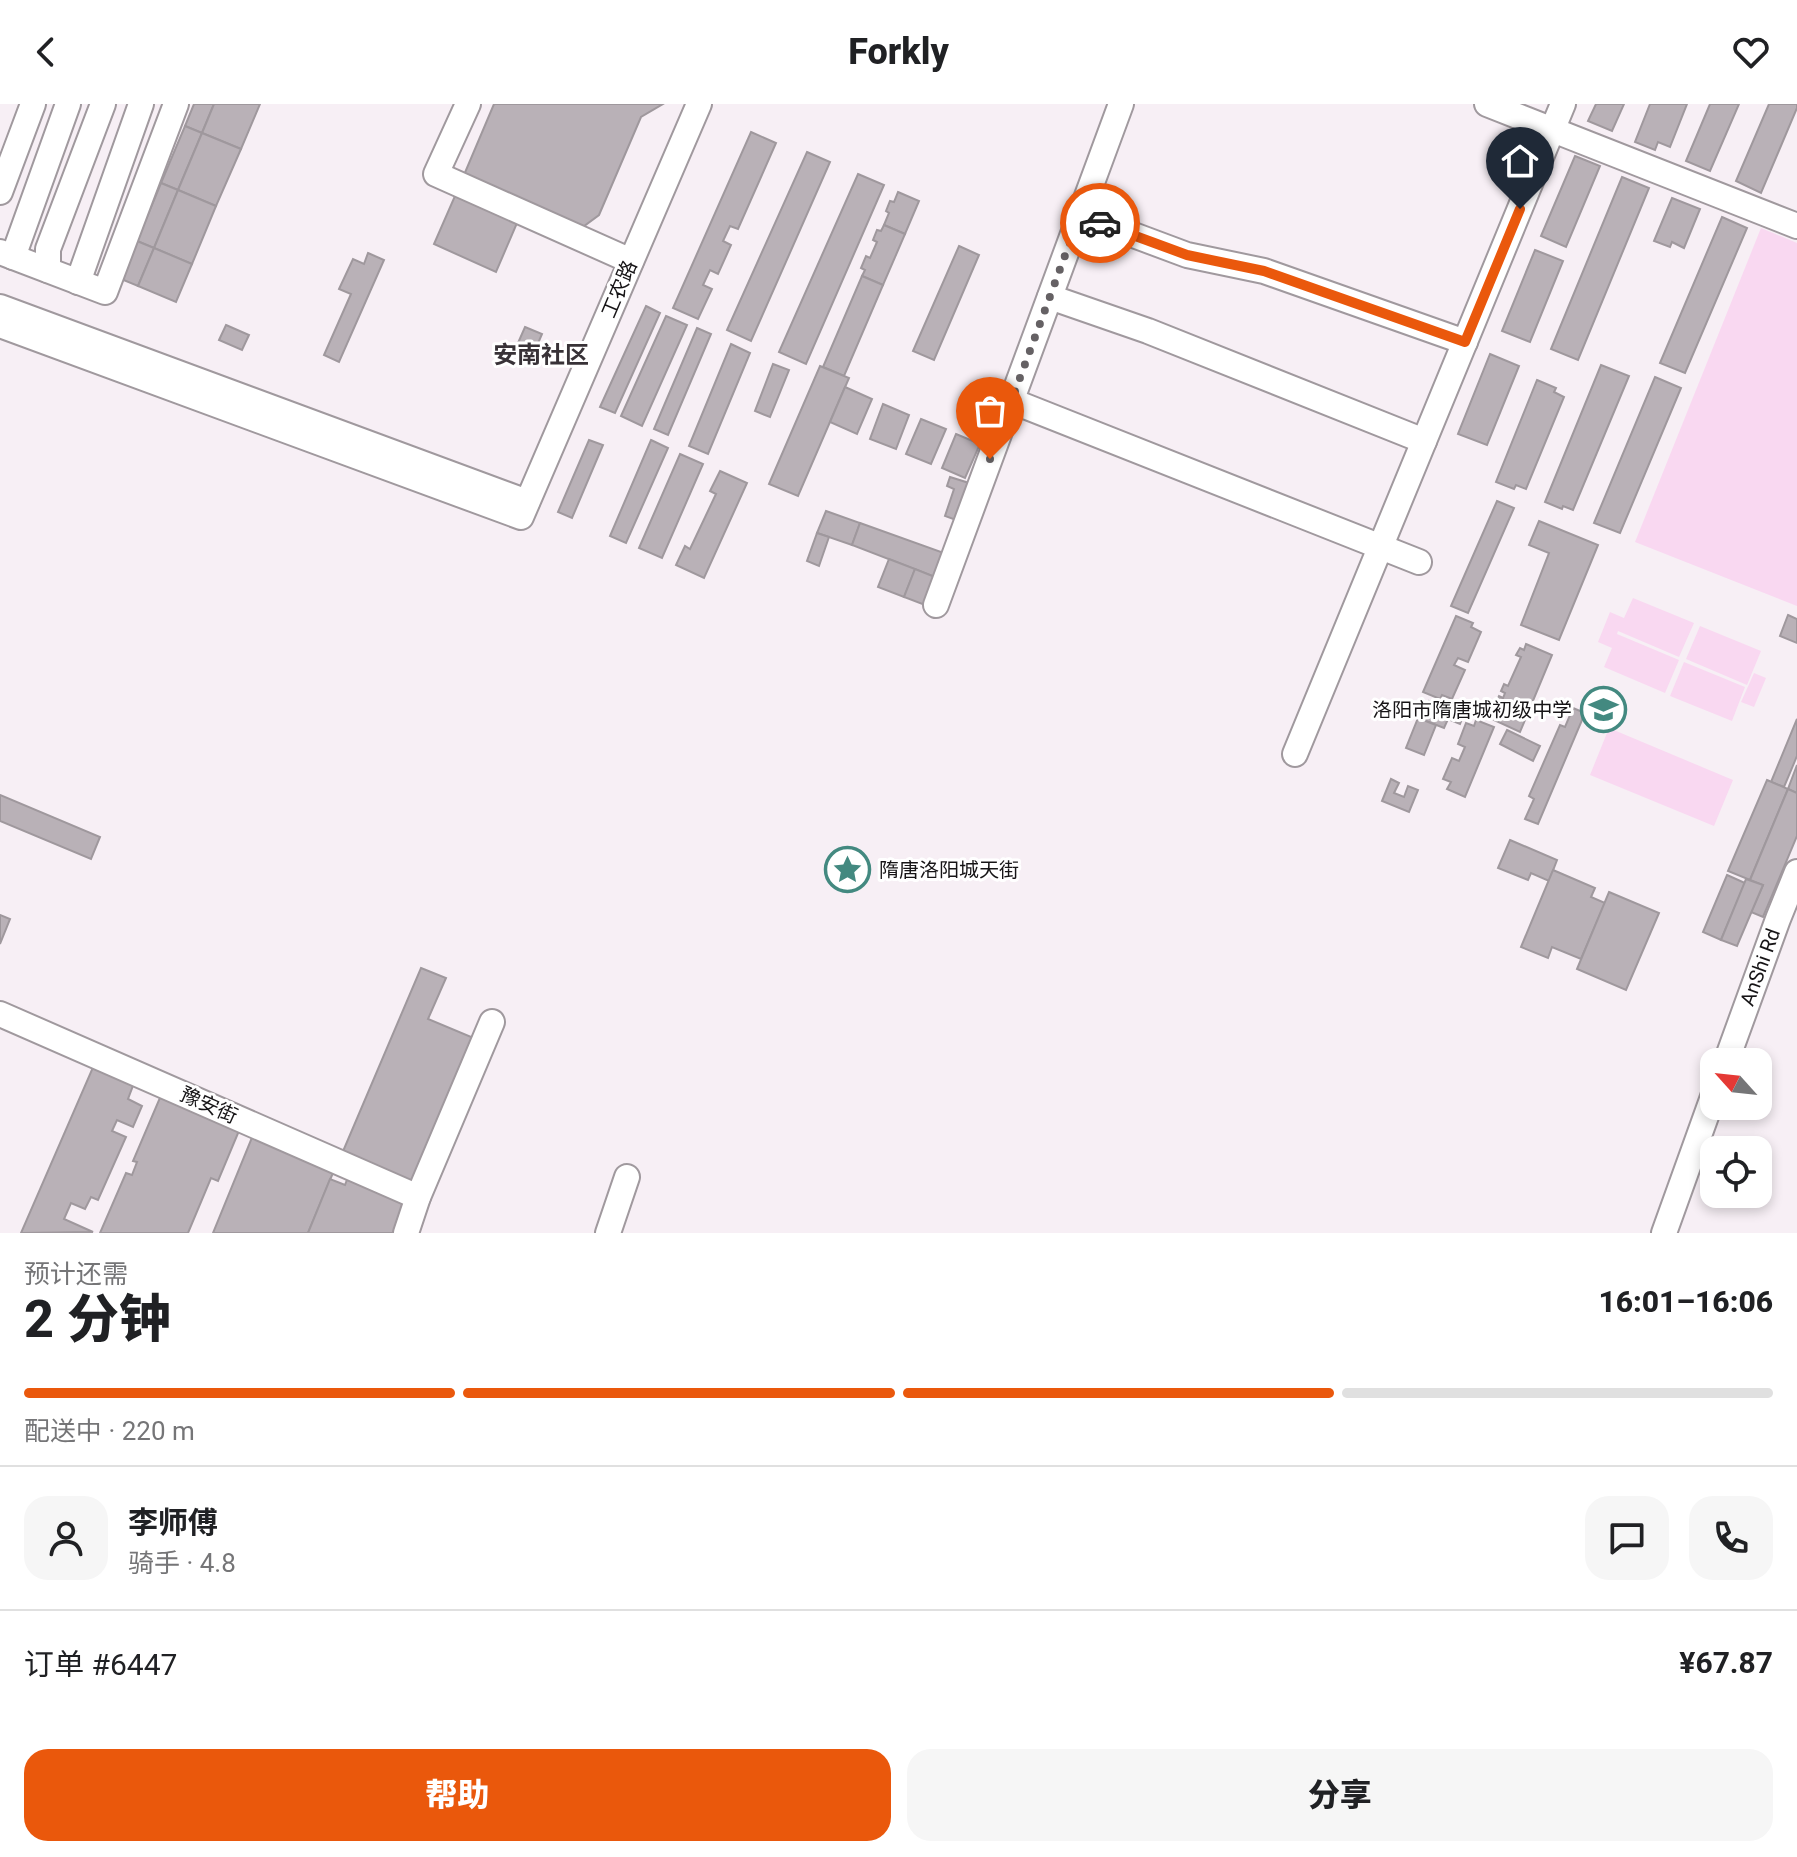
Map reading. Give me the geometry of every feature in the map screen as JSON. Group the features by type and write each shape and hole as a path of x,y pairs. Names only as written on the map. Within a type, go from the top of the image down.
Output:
{"street":[{"path":"0,192 33,104"},
{"path":"68,104 6,255 48,270 78,282 105,292 173,113 134,106 78,282"},
{"path":"48,270 48,249 103,104"},
{"path":"468,104 436,174 626,259"},
{"name":"工农路","path":"626,259 686,104"},
{"name":"工农路","path":"519,507 626,259 699,104"},
{"path":"936,605 1121,104"},
{"path":"1487,104 1797,226"},
{"path":"1295,754 1563,104"},
{"path":"1080,215 1187,255 1264,271 1465,342"},
{"path":"1050,297 1148,331 1424,441"},
{"path":"0,307 519,507"},
{"path":"0,325 519,507"},
{"path":"1012,401 1419,562"},
{"name":"AnShi Rd","path":"1732,1048 1787,923 1797,872"},
{"name":"豫安街","path":"0,1014 418,1197"},
{"path":"406,1233 418,1197 492,1022"},
{"path":"1664,1233 1705,1120"},
{"path":"608,1233 627,1177"}],"shaded area":[{"path":"1761,228 1797,243 1797,606 1635,542"},
{"path":"1633,598 1694,623 1679,657 1618,631 1617,634 1679,660 1665,693 1604,667 1612,648 1598,642 1610,612 1624,618"},
{"path":"1700,626 1761,651 1747,685 1686,659"},
{"path":"1684,662 1745,687 1732,721 1670,696"},
{"path":"1754,673 1766,678 1754,707 1741,702"},
{"path":"1609,728 1733,780 1714,826 1590,775"}],"building":[{"path":"194,104 214,104 202,133 185,126"},
{"path":"214,104 260,104 241,149 202,133"},
{"path":"494,104 663,104 641,117 599,215 576,232 461,182"},
{"path":"1596,104 1624,104 1612,131 1588,121"},
{"path":"1650,104 1687,104 1670,147 1658,142 1655,150 1635,142"},
{"path":"1710,104 1739,104 1710,171 1686,161"},
{"path":"1769,104 1797,104 1797,108 1761,193 1736,181"},
{"path":"185,126 202,133 178,190 161,183"},
{"path":"751,132 776,143 738,229 730,226 723,241 731,245 718,274 710,270 703,285 712,289 698,319 673,308"},
{"path":"202,133 241,149 216,206 178,190"},
{"path":"807,152 830,162 751,341 727,330"},
{"path":"1575,156 1600,166 1566,247 1541,236"},
{"path":"858,174 884,185 806,364 779,352"},
{"path":"1622,177 1649,188 1578,360 1551,349"},
{"path":"161,183 178,190 154,248 137,241"},
{"path":"458,189 520,216 496,272 434,244"},
{"path":"178,190 216,206 192,264 154,248"},
{"path":"898,192 919,201 905,234 884,225 890,201 894,202"},
{"path":"1672,198 1700,209 1684,248 1672,242 1670,247 1654,241"},
{"path":"1722,217 1747,228 1685,373 1660,363"},
{"path":"884,225 905,234 883,285 862,276 865,270 861,268 866,256 870,258 877,242 873,240 877,230 881,231"},
{"path":"137,241 154,248 138,286 121,279"},
{"path":"959,246 979,255 934,360 913,351"},
{"path":"154,248 192,264 176,302 138,286"},
{"path":"1535,250 1563,261 1530,342 1502,331"},
{"path":"368,253 384,260 339,362 324,355 351,294 339,289 353,259 364,264"},
{"path":"862,276 883,285 844,376 823,367"},
{"path":"646,306 660,313 615,413 600,407"},
{"path":"666,316 687,325 642,426 621,416"},
{"path":"226,325 249,335 242,350 219,340"},
{"path":"525,327 542,334 531,360 514,352"},
{"path":"697,328 711,334 668,435 654,429"},
{"path":"731,344 750,353 708,454 689,446"},
{"path":"1490,354 1519,366 1487,445 1458,434"},
{"path":"773,364 789,370 770,417 755,411"},
{"path":"1601,365 1629,376 1573,510 1563,506 1562,509 1545,502"},
{"path":"820,366 849,378 798,496 769,484"},
{"path":"1655,377 1681,388 1620,533 1594,523"},
{"path":"1537,380 1556,388 1554,392 1564,397 1526,489 1516,485 1514,489 1496,482"},
{"path":"845,387 872,399 857,434 830,422"},
{"path":"883,404 909,415 896,449 870,439"},
{"path":"921,419 946,429 931,464 906,454"},
{"path":"956,434 980,444 965,478 942,468"},
{"path":"589,440 603,445 572,518 558,512"},
{"path":"651,440 668,448 626,543 610,536"},
{"path":"680,454 703,464 662,558 639,548"},
{"path":"720,471 747,483 704,578 676,565 685,546 690,549 716,494 710,491"},
{"path":"950,477 969,483 956,520 945,516 954,489 947,486"},
{"path":"1497,501 1514,508 1468,613 1451,606"},
{"path":"826,511 860,523 852,545 817,533"},
{"path":"1539,521 1598,545 1559,640 1521,625 1549,553 1529,545"},
{"path":"860,523 944,553 935,577 852,545"},
{"path":"817,533 829,537 819,566 807,561"},
{"path":"889,559 915,569 904,597 878,587"},
{"path":"915,569 935,577 925,605 904,597"},
{"path":"1788,615 1797,619 1797,643 1780,636"},
{"path":"1456,616 1473,623 1471,627 1481,632 1468,662 1458,658 1454,665 1465,670 1452,699 1442,695 1440,699 1423,692"},
{"path":"1526,644 1552,655 1520,732 1494,720 1500,706 1495,705 1499,696 1503,698 1505,693 1501,691 1504,684 1508,686 1521,657 1516,655 1520,648 1524,650"},
{"path":"1429,701 1464,714 1460,724 1448,719 1444,728 1418,718"},
{"path":"1573,708 1585,713 1538,824 1525,819 1534,799 1529,796 1560,725 1565,727"},
{"path":"1418,718 1436,725 1424,755 1406,748"},
{"path":"1797,719 1797,756 1784,787 1771,782"},
{"path":"1476,720 1494,727 1465,797 1447,789 1451,782 1443,779 1452,758 1459,761 1465,747 1458,744 1466,723 1474,726"},
{"path":"1507,730 1540,746 1533,761 1500,744"},
{"path":"1797,765 1797,793 1788,789"},
{"path":"1391,779 1399,783 1394,793 1404,797 1408,786 1418,790 1409,812 1382,801"},
{"path":"1767,780 1788,789 1750,880 1728,871"},
{"path":"1788,789 1797,793 1797,836 1763,917 1751,912 1763,885 1750,880"},
{"path":"0,795 100,837 91,859 0,821"},
{"path":"1510,840 1557,860 1549,881 1531,873 1528,880 1498,868"},
{"path":"1553,870 1595,888 1591,897 1605,903 1581,959 1552,947 1548,958 1521,947"},
{"path":"1727,875 1745,883 1721,940 1703,932"},
{"path":"1746,879 1763,885 1737,946 1721,940"},
{"path":"1609,892 1659,913 1626,990 1577,969"},
{"path":"0,915 10,919 0,944"},
{"path":"421,968 446,978 428,1019 476,1039 413,1186 341,1156"},
{"path":"94,1065 134,1083 128,1099 142,1106 133,1127 117,1120 112,1131 126,1137 98,1200 91,1197 85,1209 71,1203 64,1219 93,1232 21,1233"},
{"path":"162,1093 241,1126 218,1181 211,1178 188,1233 100,1233 126,1173 132,1175 137,1162 133,1161"},
{"path":"253,1135 335,1168 308,1233 213,1233"},
{"path":"348,1177 416,1205 395,1233 308,1233 330,1179 345,1185"}],"way so far":[{"path":"990,459 1080,215 1100,223"}],"place":[{"name":"洛阳市隋唐城初级中学","path":"1603,710"},
{"name":"隋唐洛阳城天街","path":"848,870"}],"district":[{"name":"安南社区","path":"541,355"}],"route":[{"path":"1100,223 1187,255 1264,271 1465,342 1520,209"}]}
